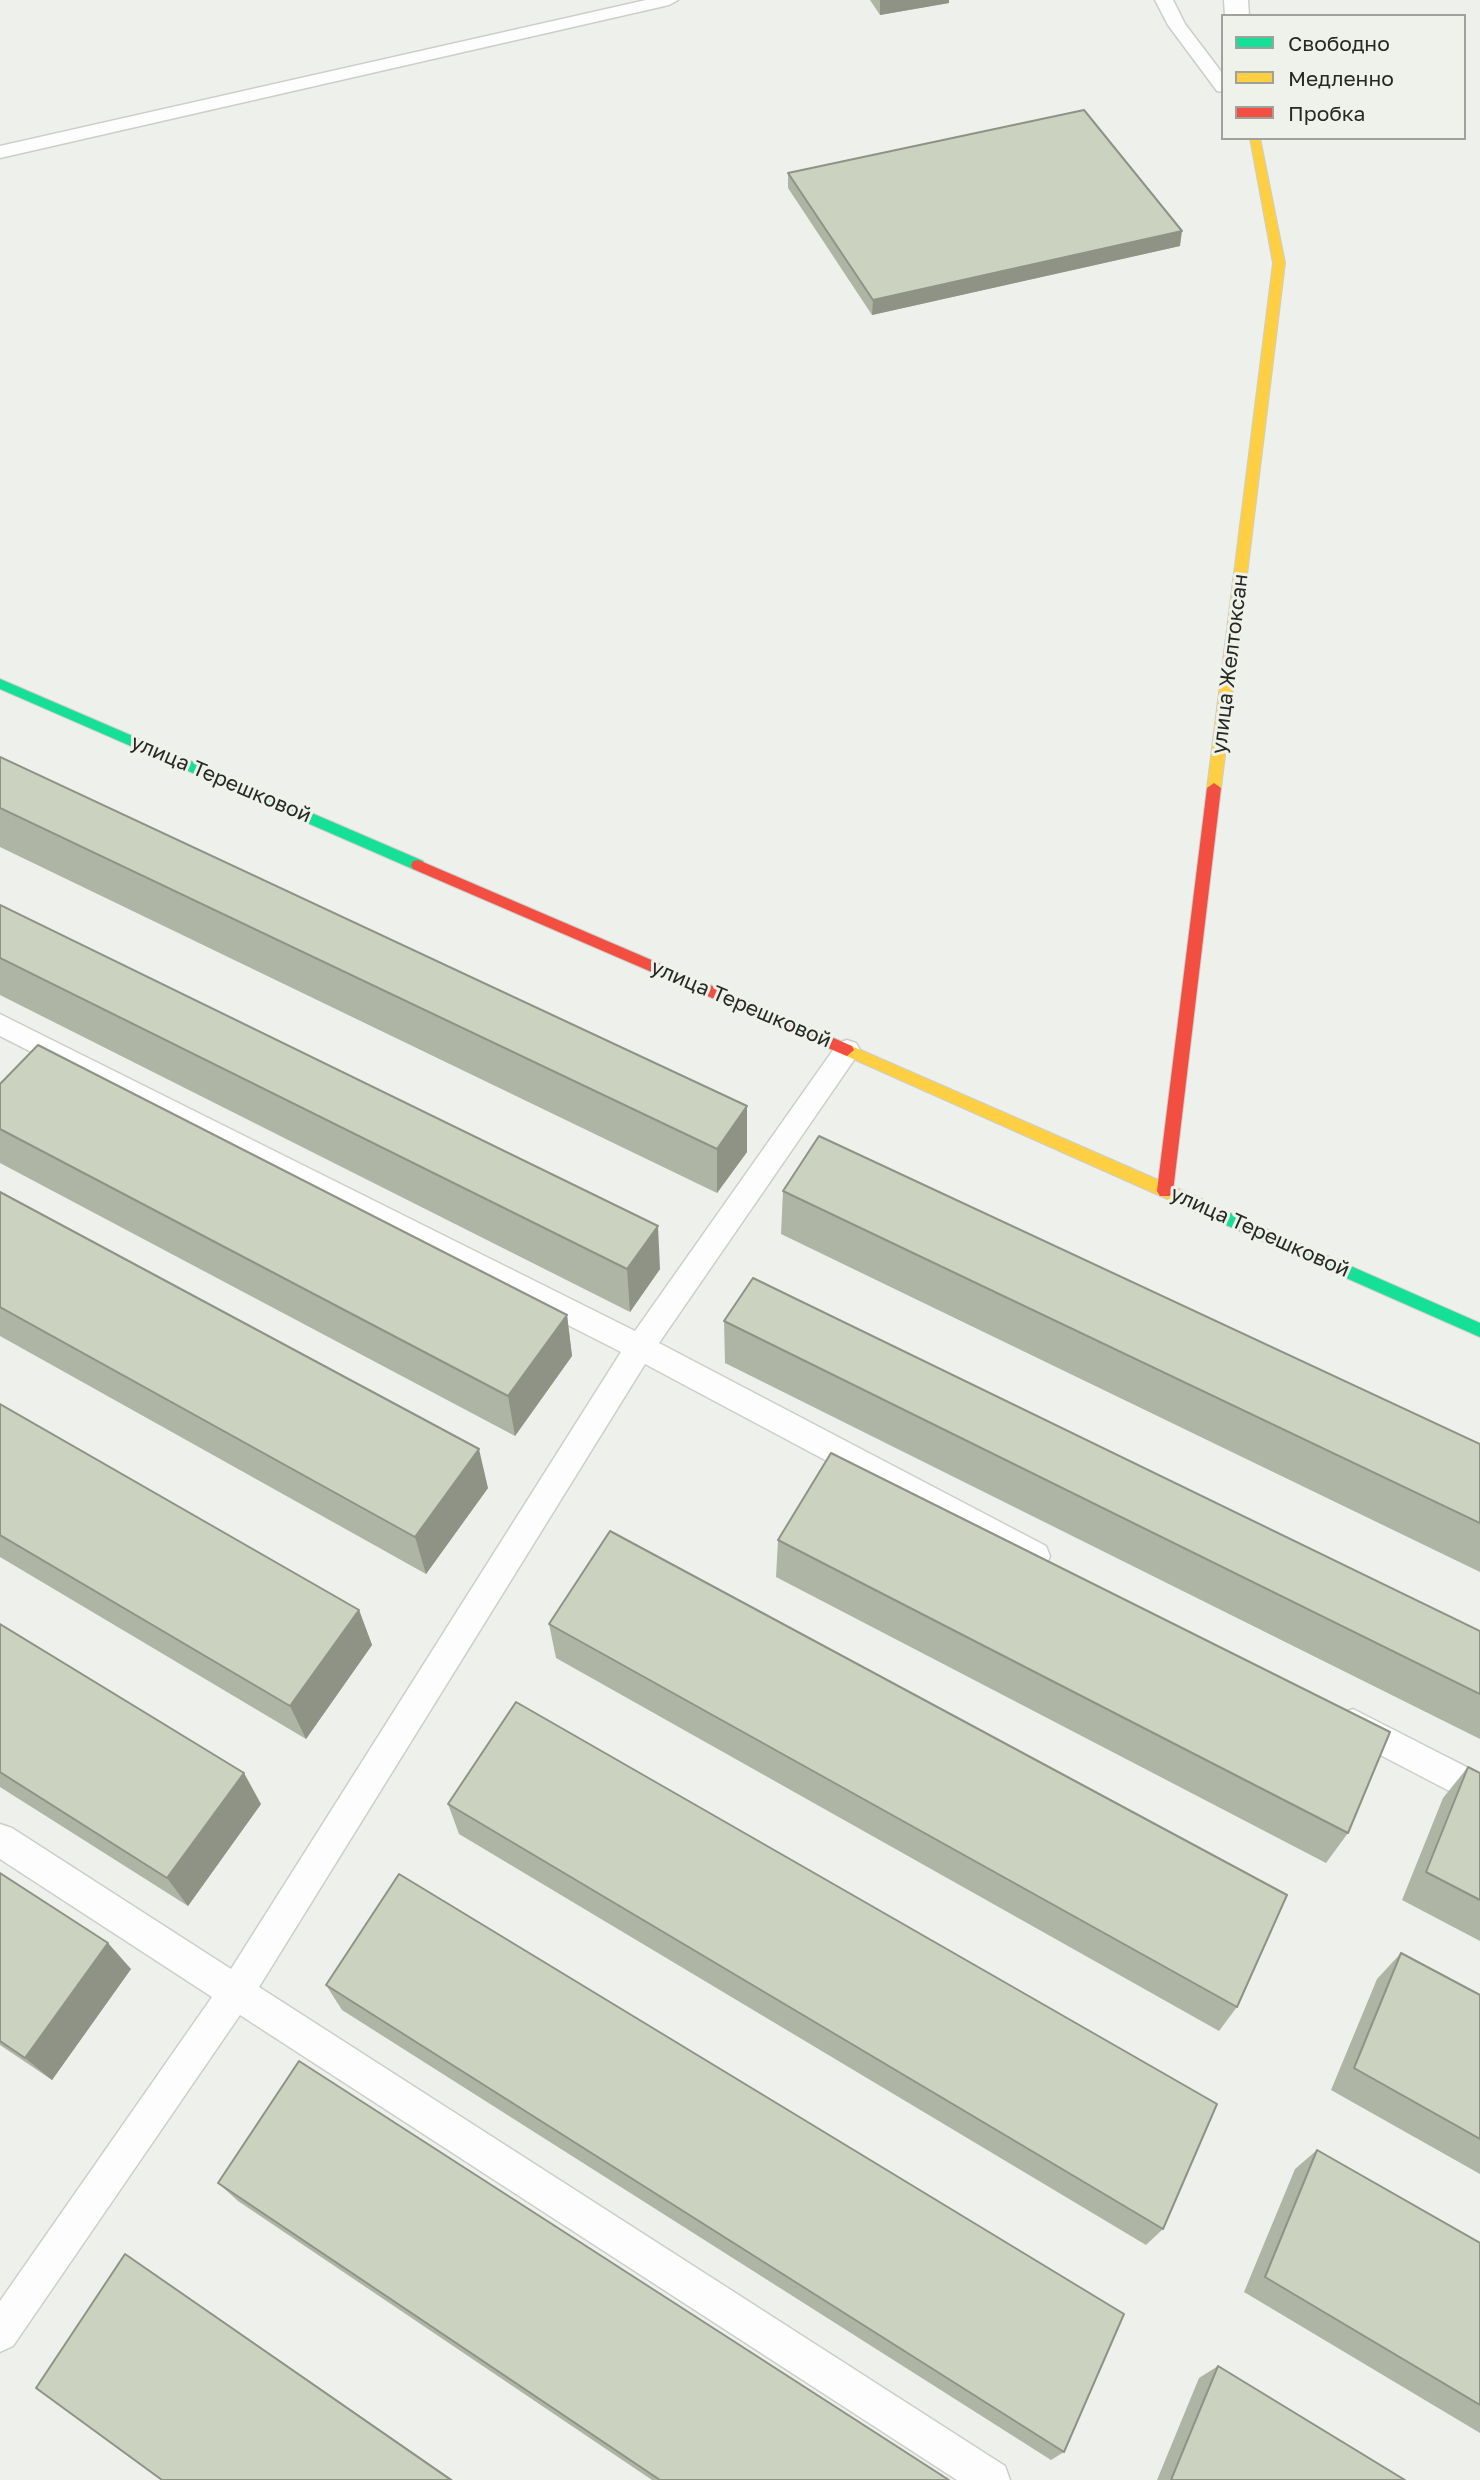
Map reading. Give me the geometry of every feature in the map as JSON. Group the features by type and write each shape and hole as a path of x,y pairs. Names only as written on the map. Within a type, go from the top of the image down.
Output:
{"street":[{"name":"улица Желтоксан","path":"1165,1191 1279,263 1255,140"},
{"name":"улица Терешковой","path":"0,684 847,1050 1480,1330"}],"lane":[{"path":"0,152 669,0"},
{"path":"1164,0 1177,25 1221,84"},
{"path":"0,1024 640,1347 1060,1569"},
{"path":"0,2333 236,1992 640,1347 847,1050"},
{"path":"1332,1713 1480,1791"},
{"path":"0,1840 991,2480"}],"building":[{"path":"1084,110 1182,231 873,300 788,173"},
{"path":"0,757 747,1106 717,1149 0,808"},
{"path":"0,905 658,1226 627,1269 0,958"},
{"path":"38,1045 567,1315 508,1396 0,1129 0,1084"},
{"path":"819,1136 1480,1444 1480,1523 783,1191"},
{"path":"0,1192 479,1449 415,1537 0,1307"},
{"path":"753,1278 1480,1631 1480,1694 724,1321"},
{"path":"0,1404 359,1610 290,1706 0,1535"},
{"path":"831,1453 1390,1732 1348,1833 778,1540"},
{"path":"610,1531 1287,1895 1237,2007 549,1624"},
{"path":"0,1624 244,1773 167,1878 0,1772"},
{"path":"516,1702 1217,2104 1163,2229 448,1804"},
{"path":"1468,1767 1480,1773 1480,1900 1426,1872"},
{"path":"0,1873 108,1943 25,2058 0,2041"},
{"path":"399,1874 1124,2314 1064,2452 326,1985"},
{"path":"1401,1953 1480,1995 1480,2139 1354,2068"},
{"path":"299,2061 949,2480 660,2480 218,2183"},
{"path":"1317,2150 1480,2243 1480,2405 1265,2277"},
{"path":"125,2254 451,2480 162,2480 36,2388"},
{"path":"1218,2366 1405,2480 1171,2480"}],"traffic: fast":[{"path":"0,684 418,865"},
{"path":"1198,1205 1480,1330"}],"traffic: slow":[{"path":"1214,788 1279,263 1255,140"},
{"path":"847,1050 1198,1205"}],"traffic: jam":[{"path":"1165,1191 1214,788"},
{"path":"418,865 847,1050"}]}
